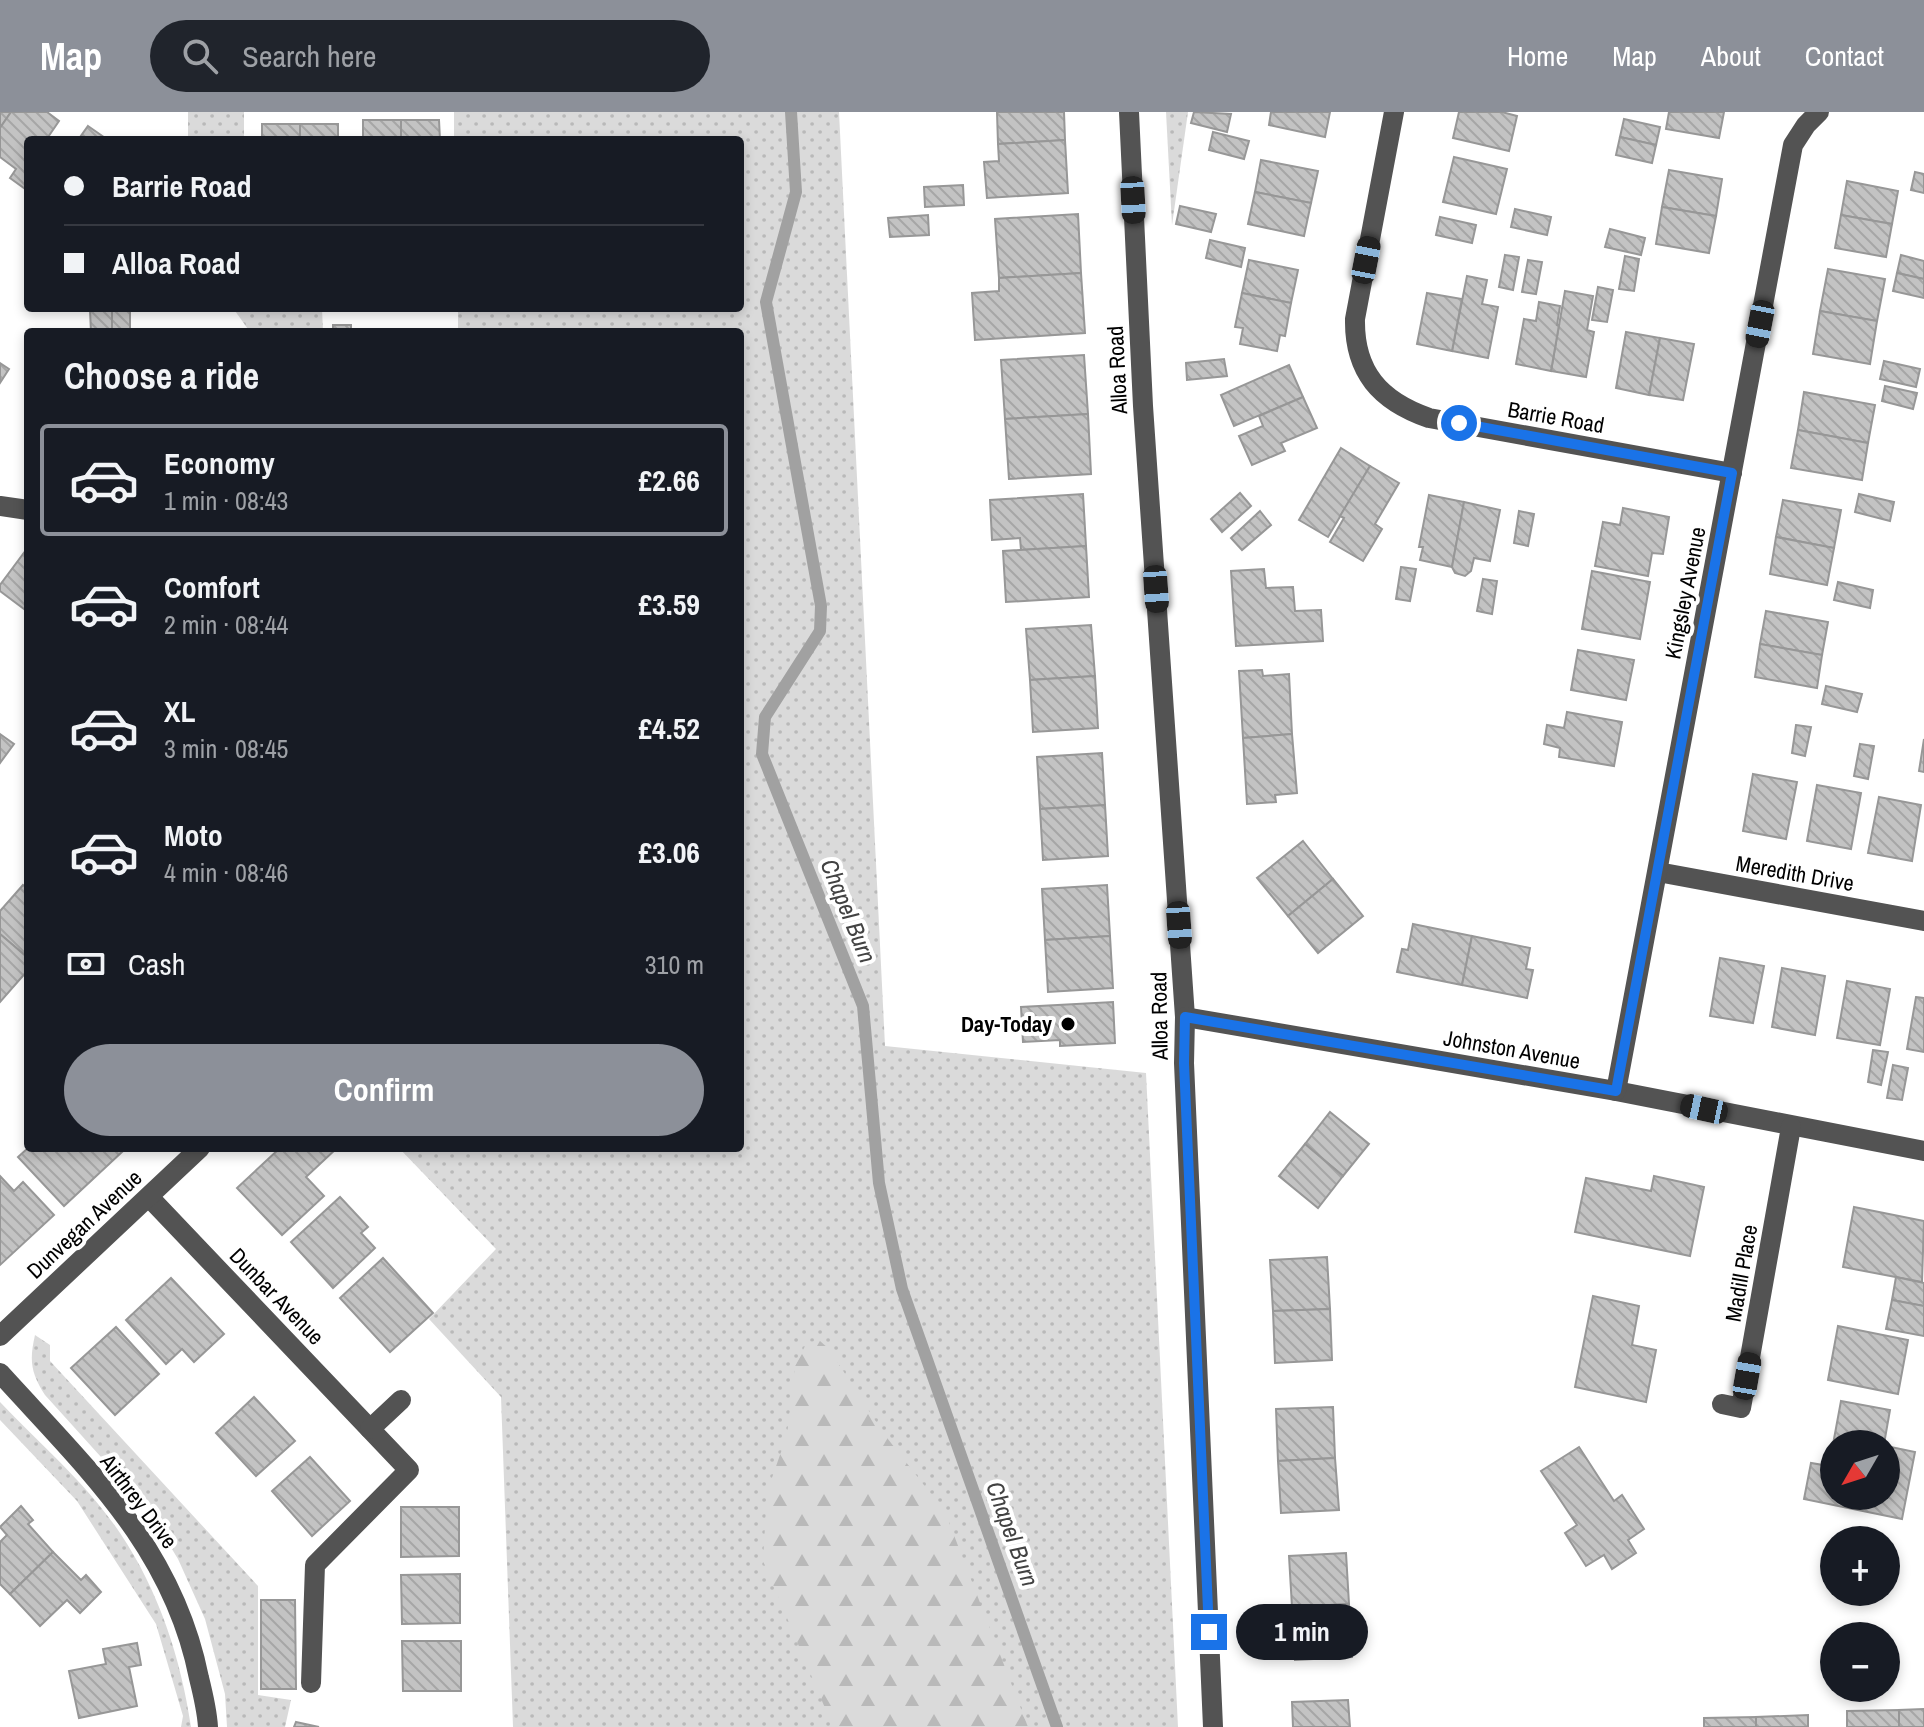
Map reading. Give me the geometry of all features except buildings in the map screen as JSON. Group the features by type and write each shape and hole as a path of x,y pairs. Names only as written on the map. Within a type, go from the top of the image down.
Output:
{"street":[{"name":"Alloa Road","path":"1129,112 1143,406 1185,1017 1185,1079 1213,1727"},
{"name":"Barrie Road","path":"1394,112 1355,319 1354,343 1365,370 1382,393 1406,410 1429,418 1732,473"},
{"name":"Kingsley Avenue","path":"1616,1091 1793,145 1819,112"},
{"path":"0,506 24,509"},
{"name":"Meredith Drive","path":"1658,872 1924,921"},
{"name":"Johnston Avenue","path":"1185,1017 1616,1091 1924,1151"},
{"name":"Madill Place","path":"1722,1404 1741,1408 1791,1127"},
{"name":"Dunvegan Avenue","path":"0,1336 196,1152"},
{"name":"Dunbar Avenue","path":"149,1197 409,1470 315,1565 311,1683"},
{"name":"Airthrey Drive","path":"0,1373 110,1495 145,1542 175,1597 193,1648 208,1727"},
{"path":"370,1429 401,1400"}],"green space":[{"path":"188,112 244,112 244,136 188,136"},
{"path":"454,112 839,112 885,1046 1146,1073 1178,1727 513,1727 501,1397 429,1319 496,1249 403,1152 744,1152 744,328 458,328 458,312 744,312 744,136 454,136"},
{"path":"1166,112 1188,112 1172,225"},
{"path":"236,312 322,312 323,328 247,328"},
{"path":"35,1335 50,1345 50,1361 258,1586 258,1695 291,1700 285,1727 227,1727 225,1694 205,1619 178,1559 147,1508 45,1395 32,1366"},
{"path":"820,1341 829,1349 884,1434 945,1512 1028,1727 833,1727 763,1561 767,1492 787,1435 795,1366 807,1342"},
{"path":"0,1402 93,1498 134,1555 166,1626 181,1676 191,1727 181,1727 183,1716 156,1624 77,1501 0,1420"}],"waterway":[{"name":"Chapel Burn","path":"791,112 796,192 766,302 821,606 820,631 765,717 762,754 863,1006 879,1183 902,1289 1057,1727"}],"place":[{"name":"Day-Today","path":"1068,1024"}],"route":[{"path":"1209,1632 1184,1063 1185,1017 1616,1091 1732,473 1459,423"}]}
